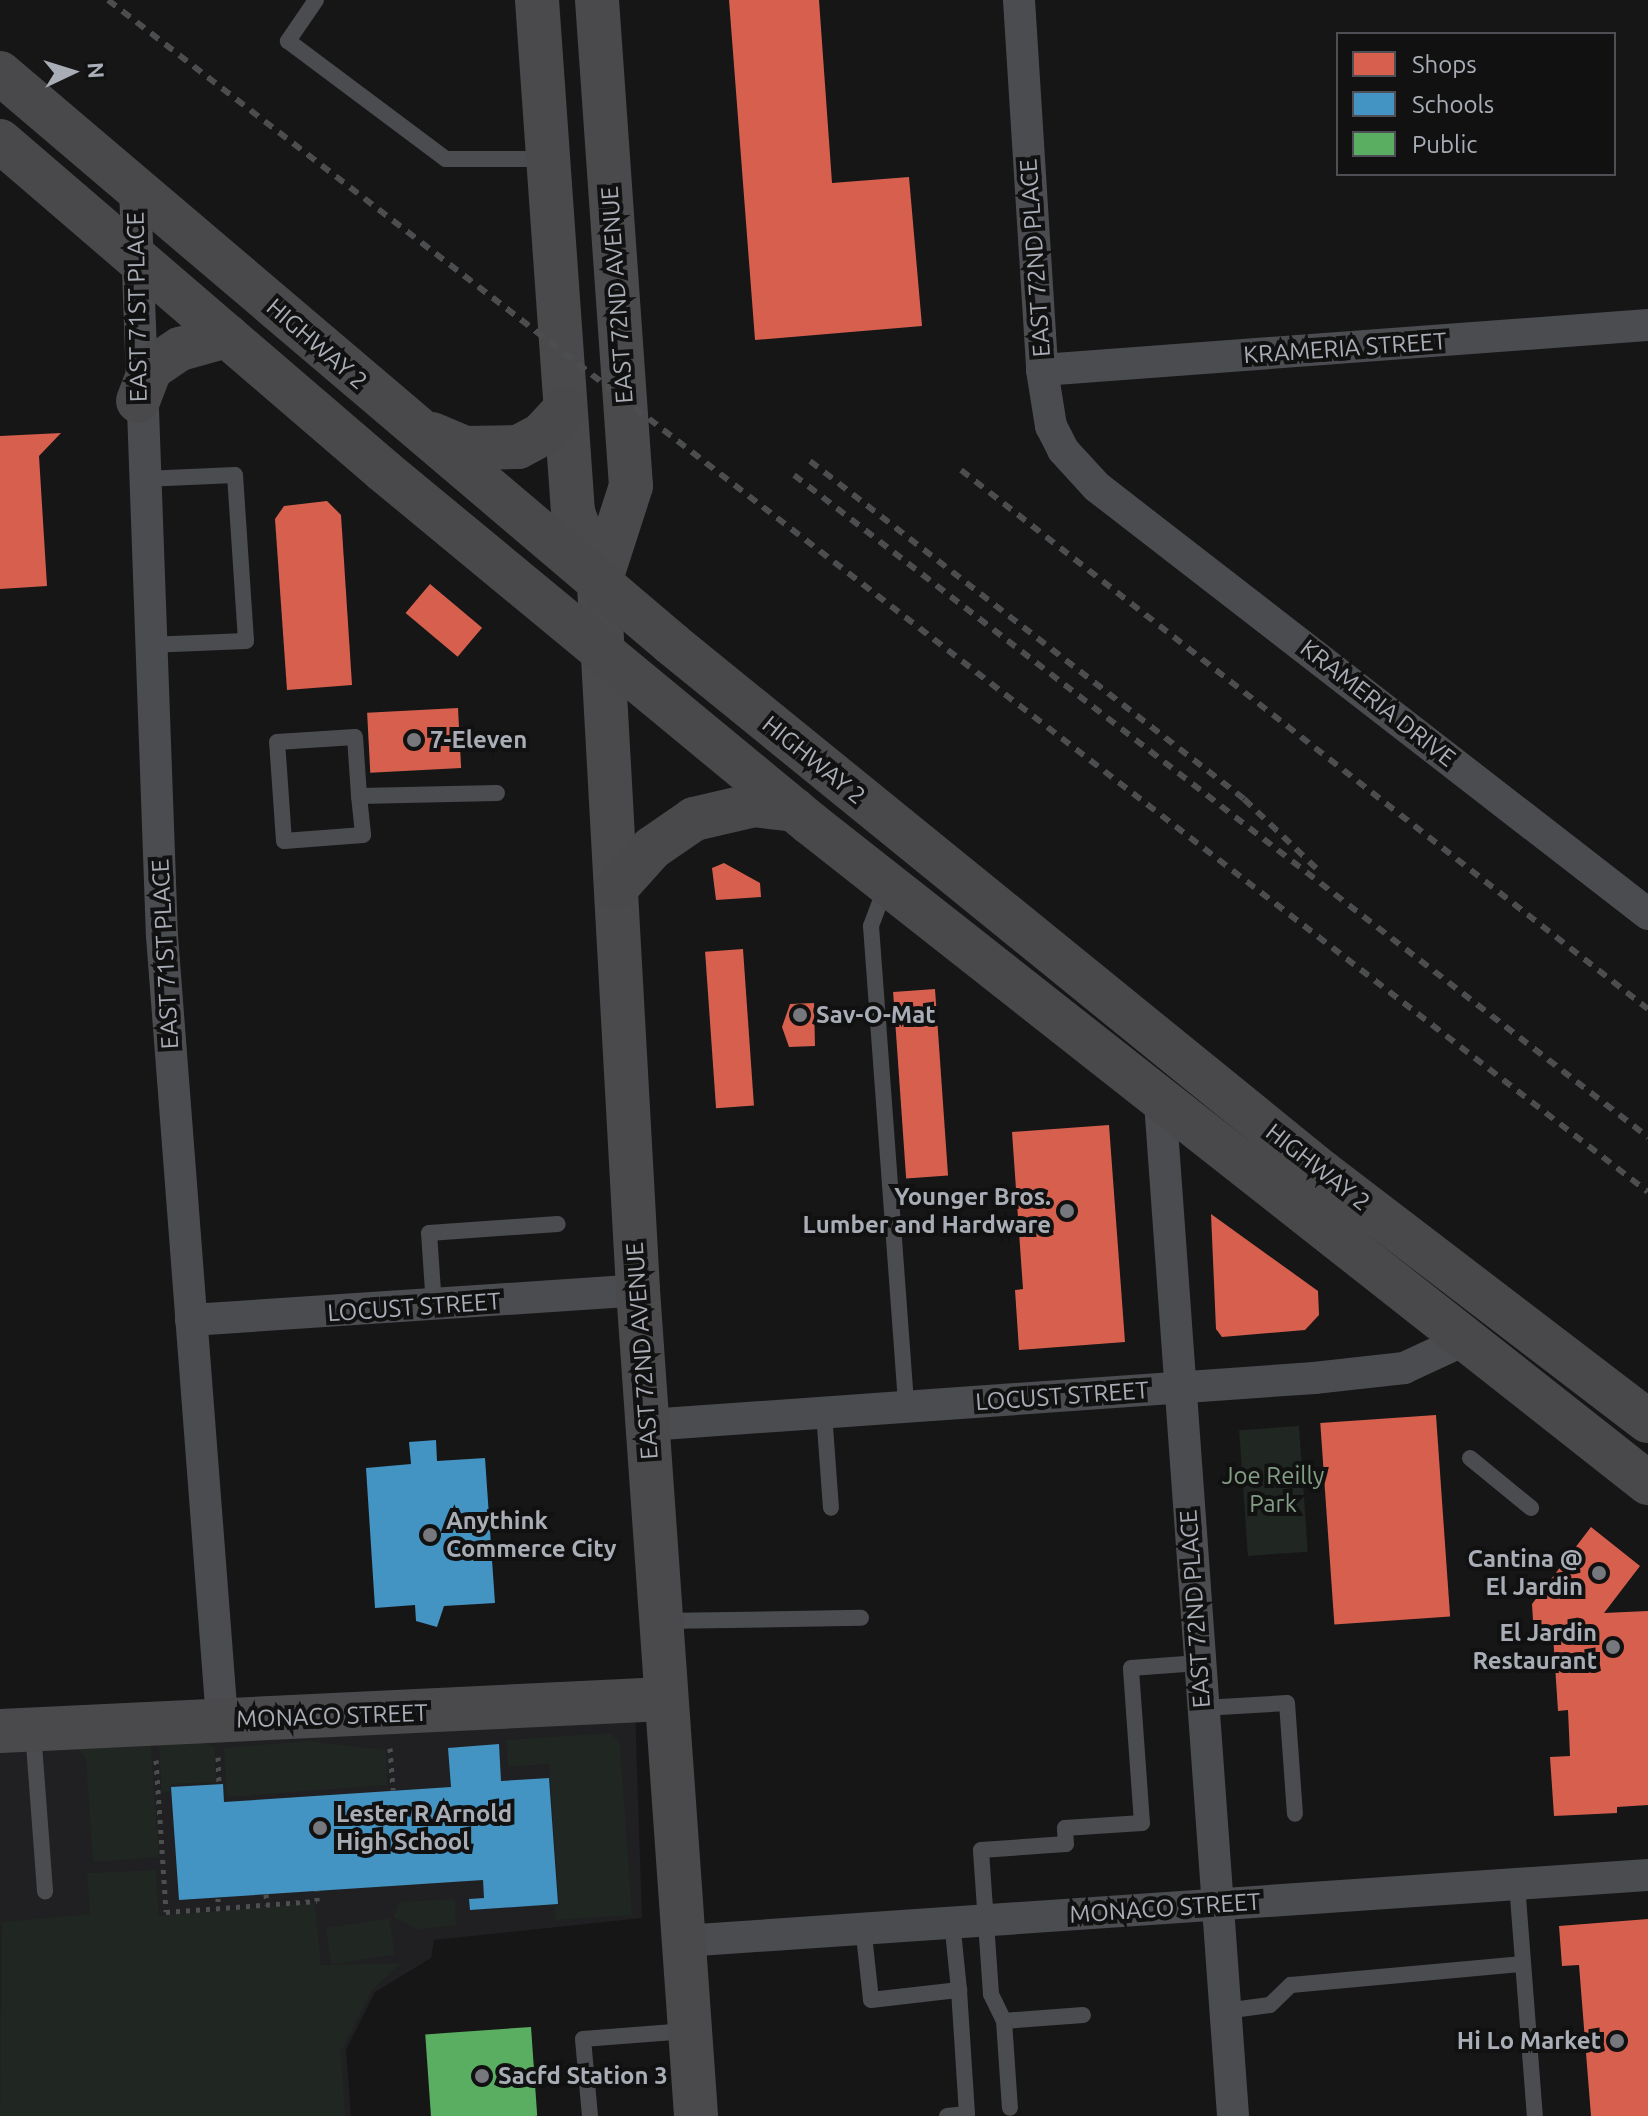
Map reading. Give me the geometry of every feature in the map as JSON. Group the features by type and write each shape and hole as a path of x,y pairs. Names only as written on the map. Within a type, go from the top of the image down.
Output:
{"main road":[{"name":"EAST 72ND AVENUE","path":"537,0 547,159 565,354 564,410 573,512 599,585 638,1290 687,2031 696,2116"},
{"name":"EAST 72ND AVENUE","path":"597,0 631,486 599,585"},
{"name":"HIGHWAY 2","path":"0,73 599,585 1322,1172 1648,1421"},
{"name":"HIGHWAY 2","path":"0,141 227,336 887,885 1160,1102 1469,1338 1648,1483"},
{"path":"138,401 150,369 180,349 227,336"},
{"path":"407,421 454,445 494,450 531,441 564,410"},
{"path":"616,888 652,848 694,819 754,805 795,810"},
{"name":"MONACO STREET","path":"16,1730 388,1715 664,1699"}],"street":[{"name":"EAST 72ND PLACE","path":"1019,0 1042,370 1055,436 1107,494"},
{"name":"EAST 71ST PLACE","path":"135,187 138,401 151,595 149,659 162,936 222,1720"},
{"name":"KRAMERIA STREET","path":"1042,370 1648,325"},
{"name":"KRAMERIA DRIVE","path":"1107,494 1642,898"},
{"name":"EAST 72ND PLACE","path":"1160,1102 1178,1388 1233,2116"},
{"name":"LOCUST STREET","path":"191,1320 638,1290"},
{"name":"LOCUST STREET","path":"648,1425 1178,1388 1404,1368 1469,1338"},
{"name":"MONACO STREET","path":"683,1941 863,1926 1648,1875"}],"lane":[{"path":"316,0 288,41 446,159 547,159"},
{"path":"144,479 235,475 246,641 149,659"},
{"path":"355,737 359,796 363,835 284,841 277,742 355,737"},
{"path":"359,796 497,793"},
{"path":"887,885 871,926 906,1407"},
{"path":"434,1306 429,1233 558,1224"},
{"path":"824,1413 831,1508"},
{"path":"1470,1458 1531,1508"},
{"path":"659,1621 861,1618"},
{"path":"1010,2108 1004,2021 991,1994 981,1850 1066,1844 1065,1828 1142,1823 1131,1668 1199,1663"},
{"path":"1203,1708 1287,1703 1295,1814"},
{"path":"16,1730 45,1892"},
{"path":"1517,1884 1535,2116"},
{"path":"947,2116 967,2114 952,1921"},
{"path":"863,1926 871,2000 959,1990"},
{"path":"1225,2011 1270,2005 1291,1985 1523,1964"},
{"path":"1004,2021 1083,2015"},
{"path":"590,2116 583,2039 687,2031"}],"path":[{"path":"388,1715 393,1790"},
{"path":"154,1723 166,1912 317,1901 317,1891"},
{"path":"266,1894 267,1905"},
{"path":"218,1898 218,1908"}],"shaded area":[{"name":"Lester R Arnold High School","path":"635,1710 642,1918 434,1940 431,1958 375,1992 346,2049 351,2116 0,2116 0,1738"}],"green space":[{"name":"Joe Reilly Park","path":"1299,1426 1308,1552 1248,1556 1239,1430"},
{"path":"611,1733 620,1743 632,1915 555,1920 554,1906 559,1905 549,1764 508,1767 506,1740"},
{"path":"198,1741 214,1747 216,1782 171,1784 169,1792 162,1793 159,1745"},
{"path":"308,1741 386,1750 387,1785 227,1797 224,1748"},
{"path":"151,1746 159,1857 93,1862 86,1760 78,1749"},
{"path":"156,1870 159,1916 315,1903 321,1965 401,1963 371,1991 341,2051 345,2116 0,2116 2,1922 90,1914 87,1873"},
{"path":"455,1899 456,1925 417,1930 394,1917 399,1902"},
{"path":"389,1918 395,1955 332,1965 326,1928"}],"building: Shops":[{"path":"729,0 819,0 832,183 909,177 922,326 755,340"},
{"path":"61,433 39,456 47,586 0,589 0,436"},
{"path":"327,501 341,515 352,685 287,690 275,519 284,506"},
{"name":"7-Eleven","path":"430,584 482,628 458,657 406,613"},
{"name":"7-Eleven","path":"458,708 461,768 370,773 367,713"},
{"path":"724,863 760,883 761,897 716,900 712,868"},
{"path":"743,949 754,1106 716,1108 705,952"},
{"path":"935,989 948,1176 906,1178 893,992"},
{"name":"Sav-O-Mat","path":"814,1003 815,1046 789,1047 782,1027 790,1004"},
{"name":"Younger Bros. Lumber and Hardware","path":"1109,1125 1125,1342 1019,1350 1015,1290 1023,1289 1012,1132"},
{"path":"1211,1214 1318,1291 1319,1315 1305,1330 1222,1337 1216,1329"},
{"path":"1436,1415 1450,1617 1334,1625 1320,1423"},
{"path":"1591,1527 1640,1566 1604,1613 1648,1611 1648,1805 1617,1807 1617,1813 1554,1816 1550,1757 1570,1756 1568,1710 1558,1711 1553,1635 1534,1636 1532,1604"},
{"name":"Hi Lo Market","path":"1648,1919 1648,2116 1591,2116 1579,1965 1562,1966 1559,1926"}],"building: Schools":[{"name":"Anythink Commerce City","path":"436,1440 437,1461 485,1458 495,1603 444,1606 437,1627 416,1621 415,1605 375,1608 366,1468 411,1464 409,1442"},
{"name":"Lester R Arnold High School","path":"499,1744 501,1781 549,1778 558,1904 470,1910 469,1899 484,1898 483,1880 179,1900 171,1787 223,1784 224,1802 451,1787 448,1748"}],"building: Public":[{"name":"Sacfd Station 3","path":"531,2027 537,2116 431,2116 425,2034"}],"railway":[{"path":"108,0 1648,1192"},
{"path":"810,461 1244,799 1316,868"},
{"path":"961,470 1648,1009"},
{"path":"794,475 1648,1137"}],"place":[{"name":"7-Eleven","path":"414,740"},
{"name":"Sav-O-Mat","path":"800,1015"},
{"name":"Younger Bros. Lumber and Hardware","path":"1067,1211"},
{"name":"Anythink Commerce City","path":"430,1535"},
{"name":"Cantina @ El Jardin","path":"1599,1573"},
{"name":"El Jardin Restaurant","path":"1613,1647"},
{"name":"Lester R Arnold High School","path":"320,1828"},
{"name":"Hi Lo Market","path":"1617,2041"},
{"name":"Sacfd Station 3","path":"482,2076"}]}
